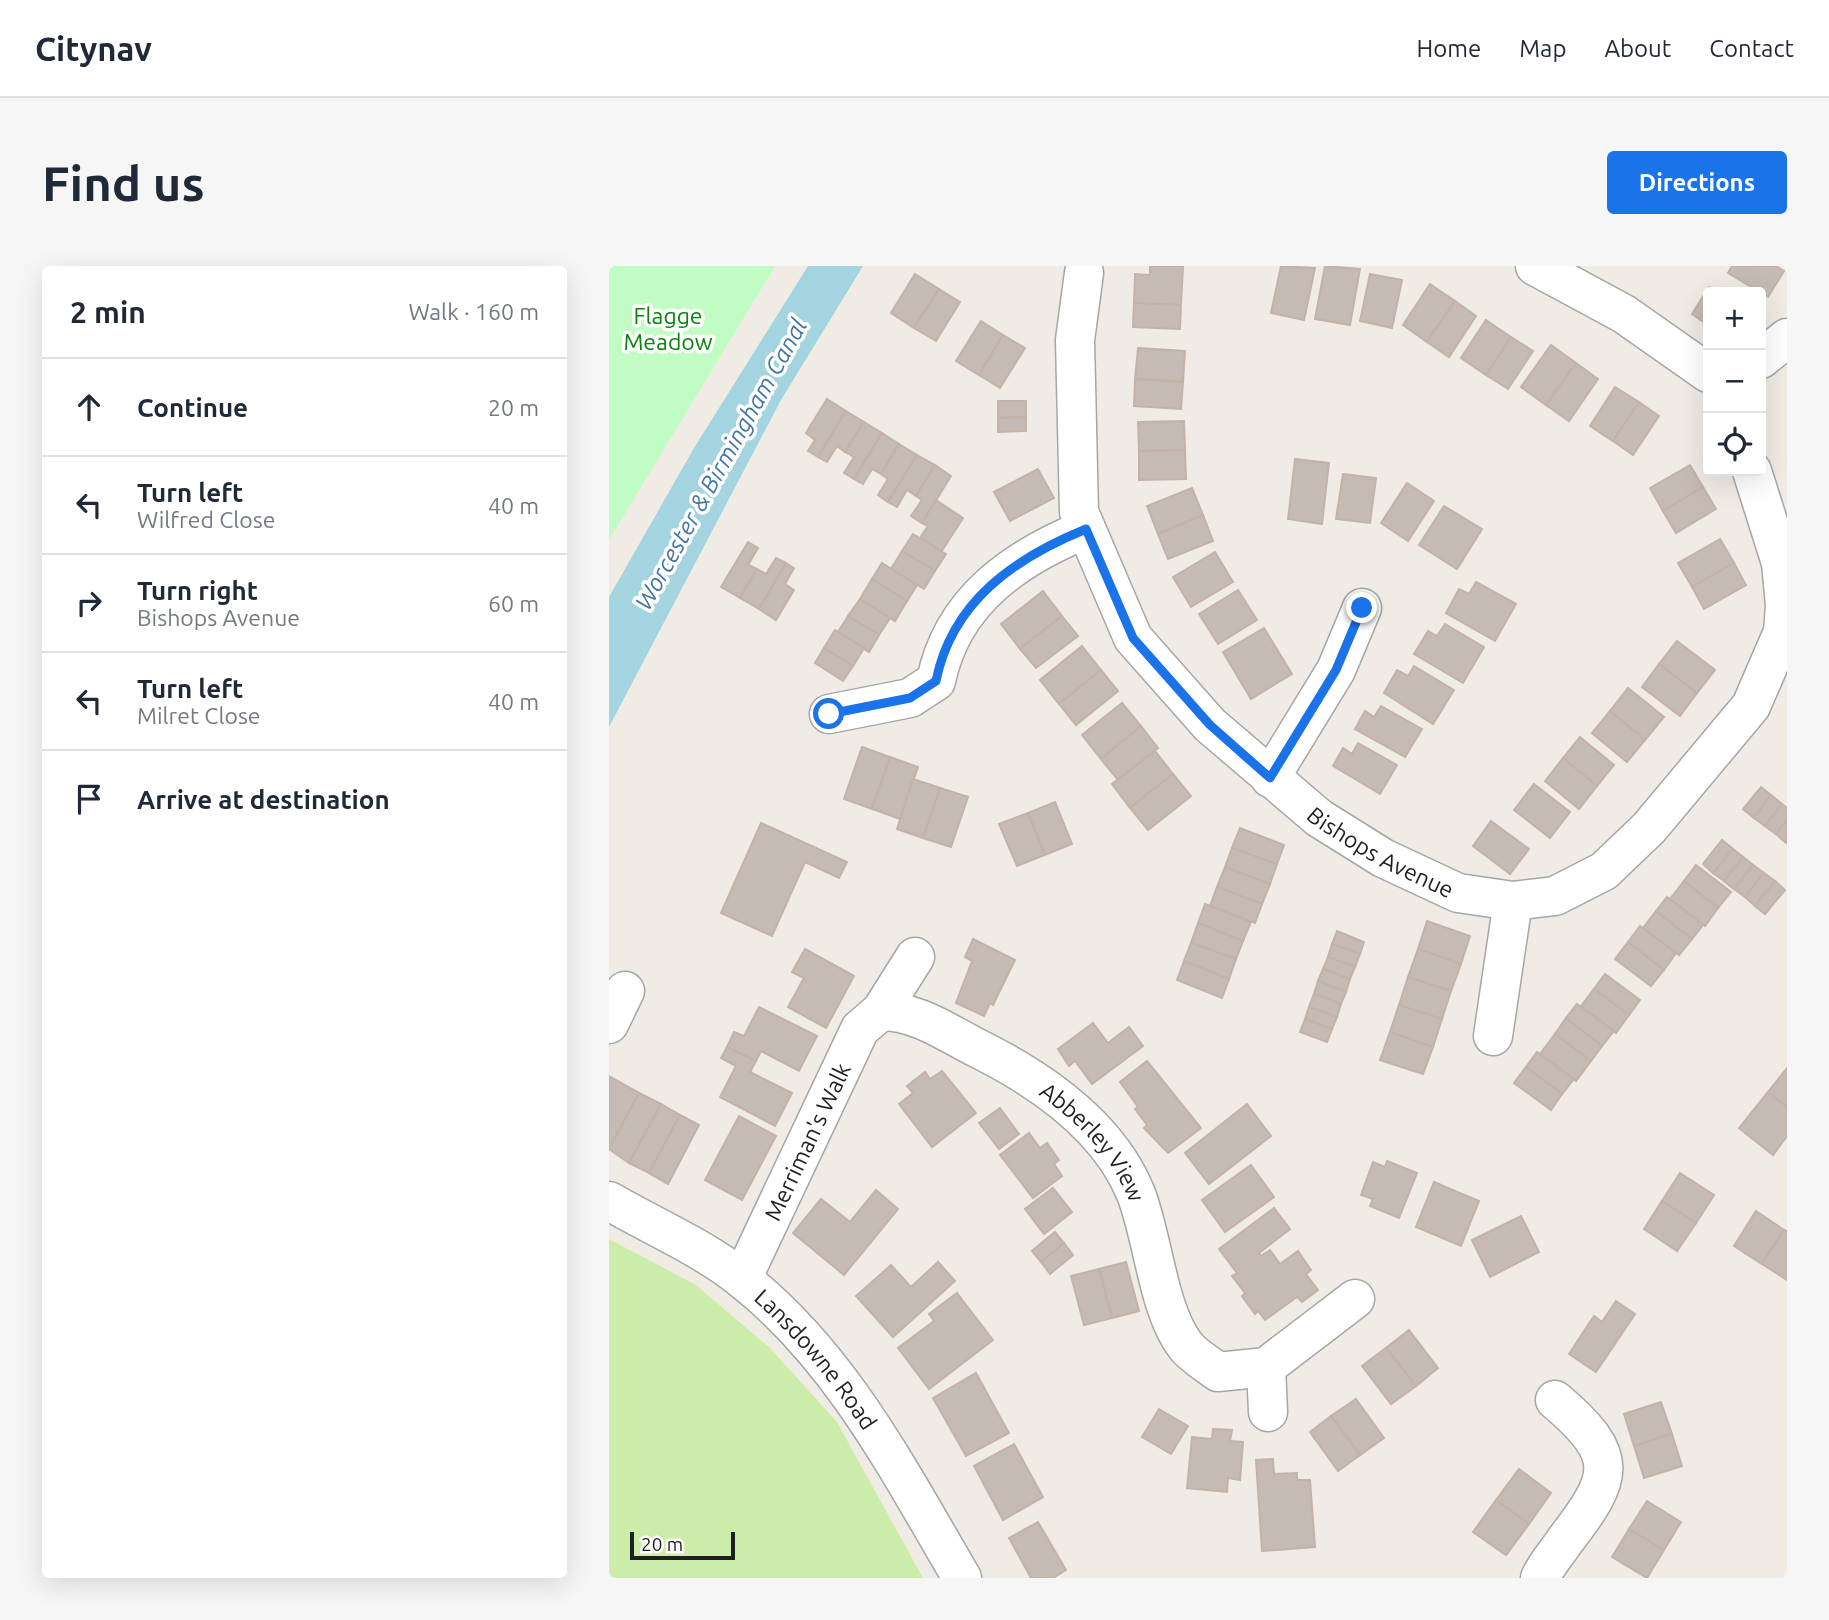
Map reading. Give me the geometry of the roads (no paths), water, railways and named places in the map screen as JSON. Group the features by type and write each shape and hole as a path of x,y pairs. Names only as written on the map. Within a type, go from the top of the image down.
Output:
{"street":[{"path":"1535,266 1624,314 1703,369"},
{"name":"Bishops Avenue","path":"1084,273 1075,340 1079,512 1133,638 1210,725 1319,818 1383,858 1458,893 1513,901 1555,896 1604,872 1649,828 1751,706 1785,632 1781,563 1754,476"},
{"path":"1766,355 1787,338"},
{"path":"829,714 910,698 936,681 942,651 975,599 1011,567 1034,552 1086,529"},
{"path":"1270,778 1336,670 1362,608"},
{"path":"1493,1035 1513,901"},
{"path":"881,1012 915,957"},
{"name":"Abberley View","path":"881,1012 905,1011 1002,1061 1053,1095 1091,1126 1117,1159 1136,1194 1172,1322 1186,1346 1218,1372 1266,1367"},
{"name":"Merriman's Walk","path":"742,1279 860,1029 881,1012"},
{"name":"Lansdowne Road","path":"609,1201 697,1248 742,1279 791,1322 829,1365 888,1451 962,1578"},
{"path":"1268,1412 1266,1367 1356,1299"},
{"path":"1540,1578 1595,1502 1605,1475 1600,1447 1580,1421 1555,1400"}],"water":[{"name":"Worcester & Birmingham Canal","path":"808,266 863,266 781,400 609,727 609,597 694,448"}],"park label":[{"name":"Flagge Meadow","path":"668,328"}]}
